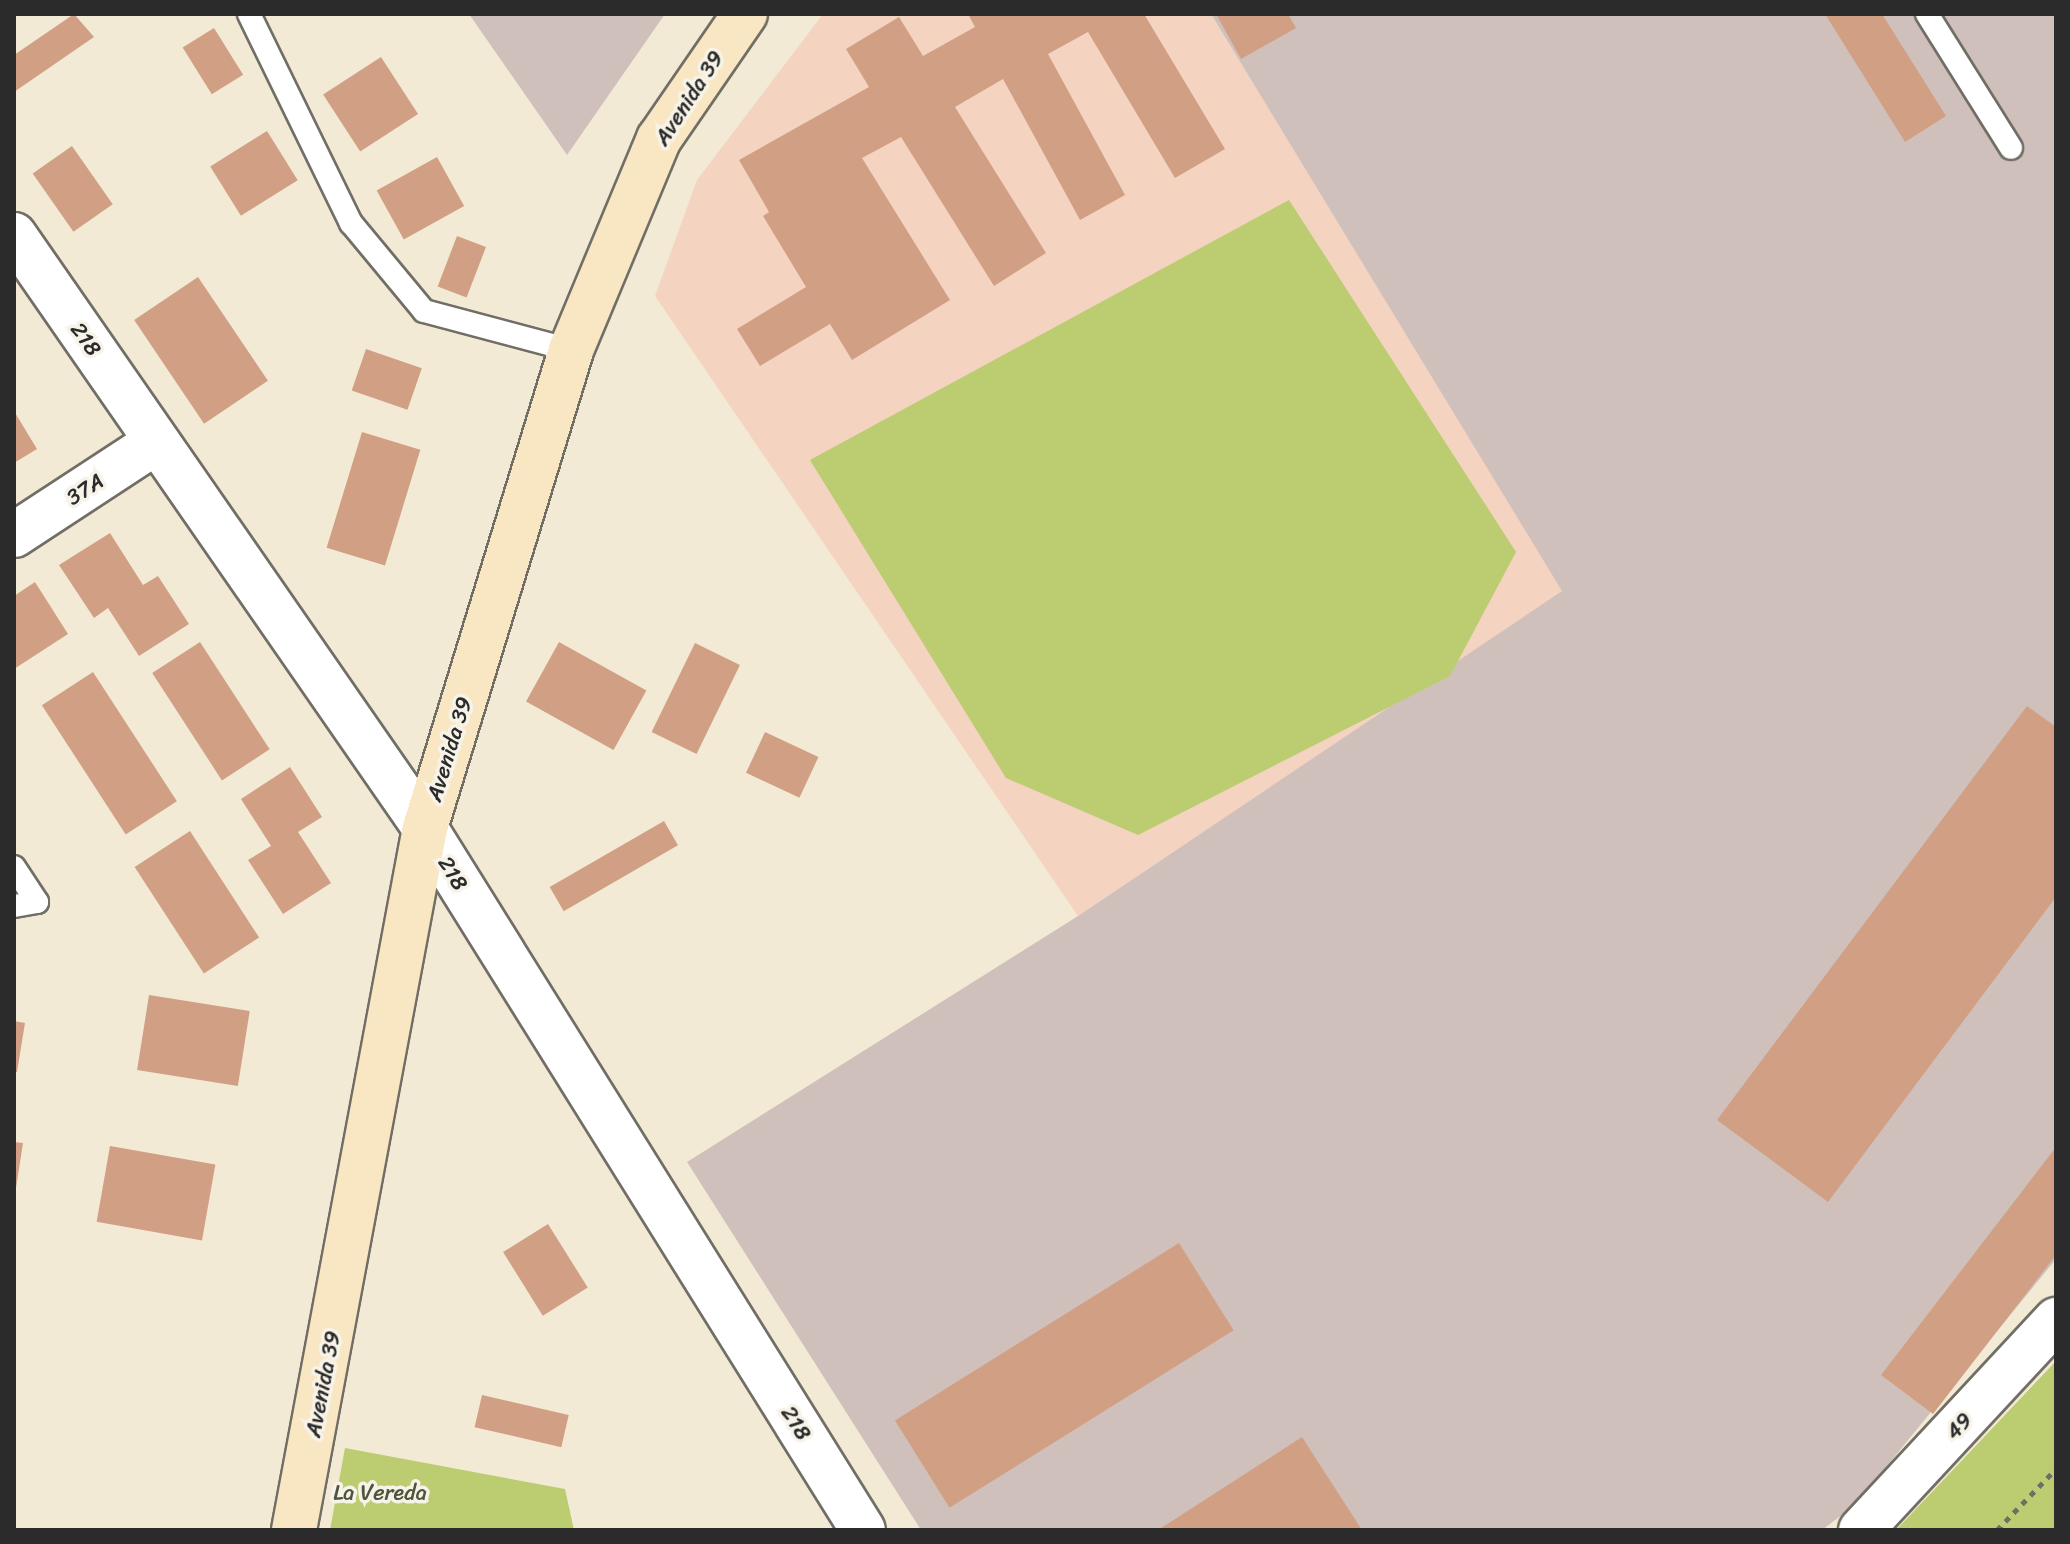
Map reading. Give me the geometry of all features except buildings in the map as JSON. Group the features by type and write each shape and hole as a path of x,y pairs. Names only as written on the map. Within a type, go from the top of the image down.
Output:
{"street":[{"name":"Avenida 39","path":"294,1530 425,828 571,350 659,139 745,14"},
{"name":"218","path":"14,235 425,828 863,1530"},
{"name":"37A","path":"14,535 156,442"},
{"name":"49","path":"1861,1530 2056,1320"}],"lane":[{"path":"249,14 351,223 424,311 571,350"},
{"path":"1927,14 2011,148"},
{"path":"14,867 37,902 14,906"}],"path":[{"path":"1997,1530 2056,1469"}],"shaded area":[{"path":"469,14 665,14 567,155"},
{"path":"823,14 1211,14 1563,591 1078,916 655,296 697,180"},
{"path":"1211,14 2056,14 2056,1259 1855,1505 1822,1530 921,1530 687,1162 1078,916 1562,591"}],"green space":[{"path":"1289,200 1516,552 1450,676 1138,835 1006,778 810,460"},
{"path":"2056,1361 2056,1530 1896,1530"},
{"name":"La Vereda","path":"345,1448 565,1489 574,1530 330,1530"}]}
